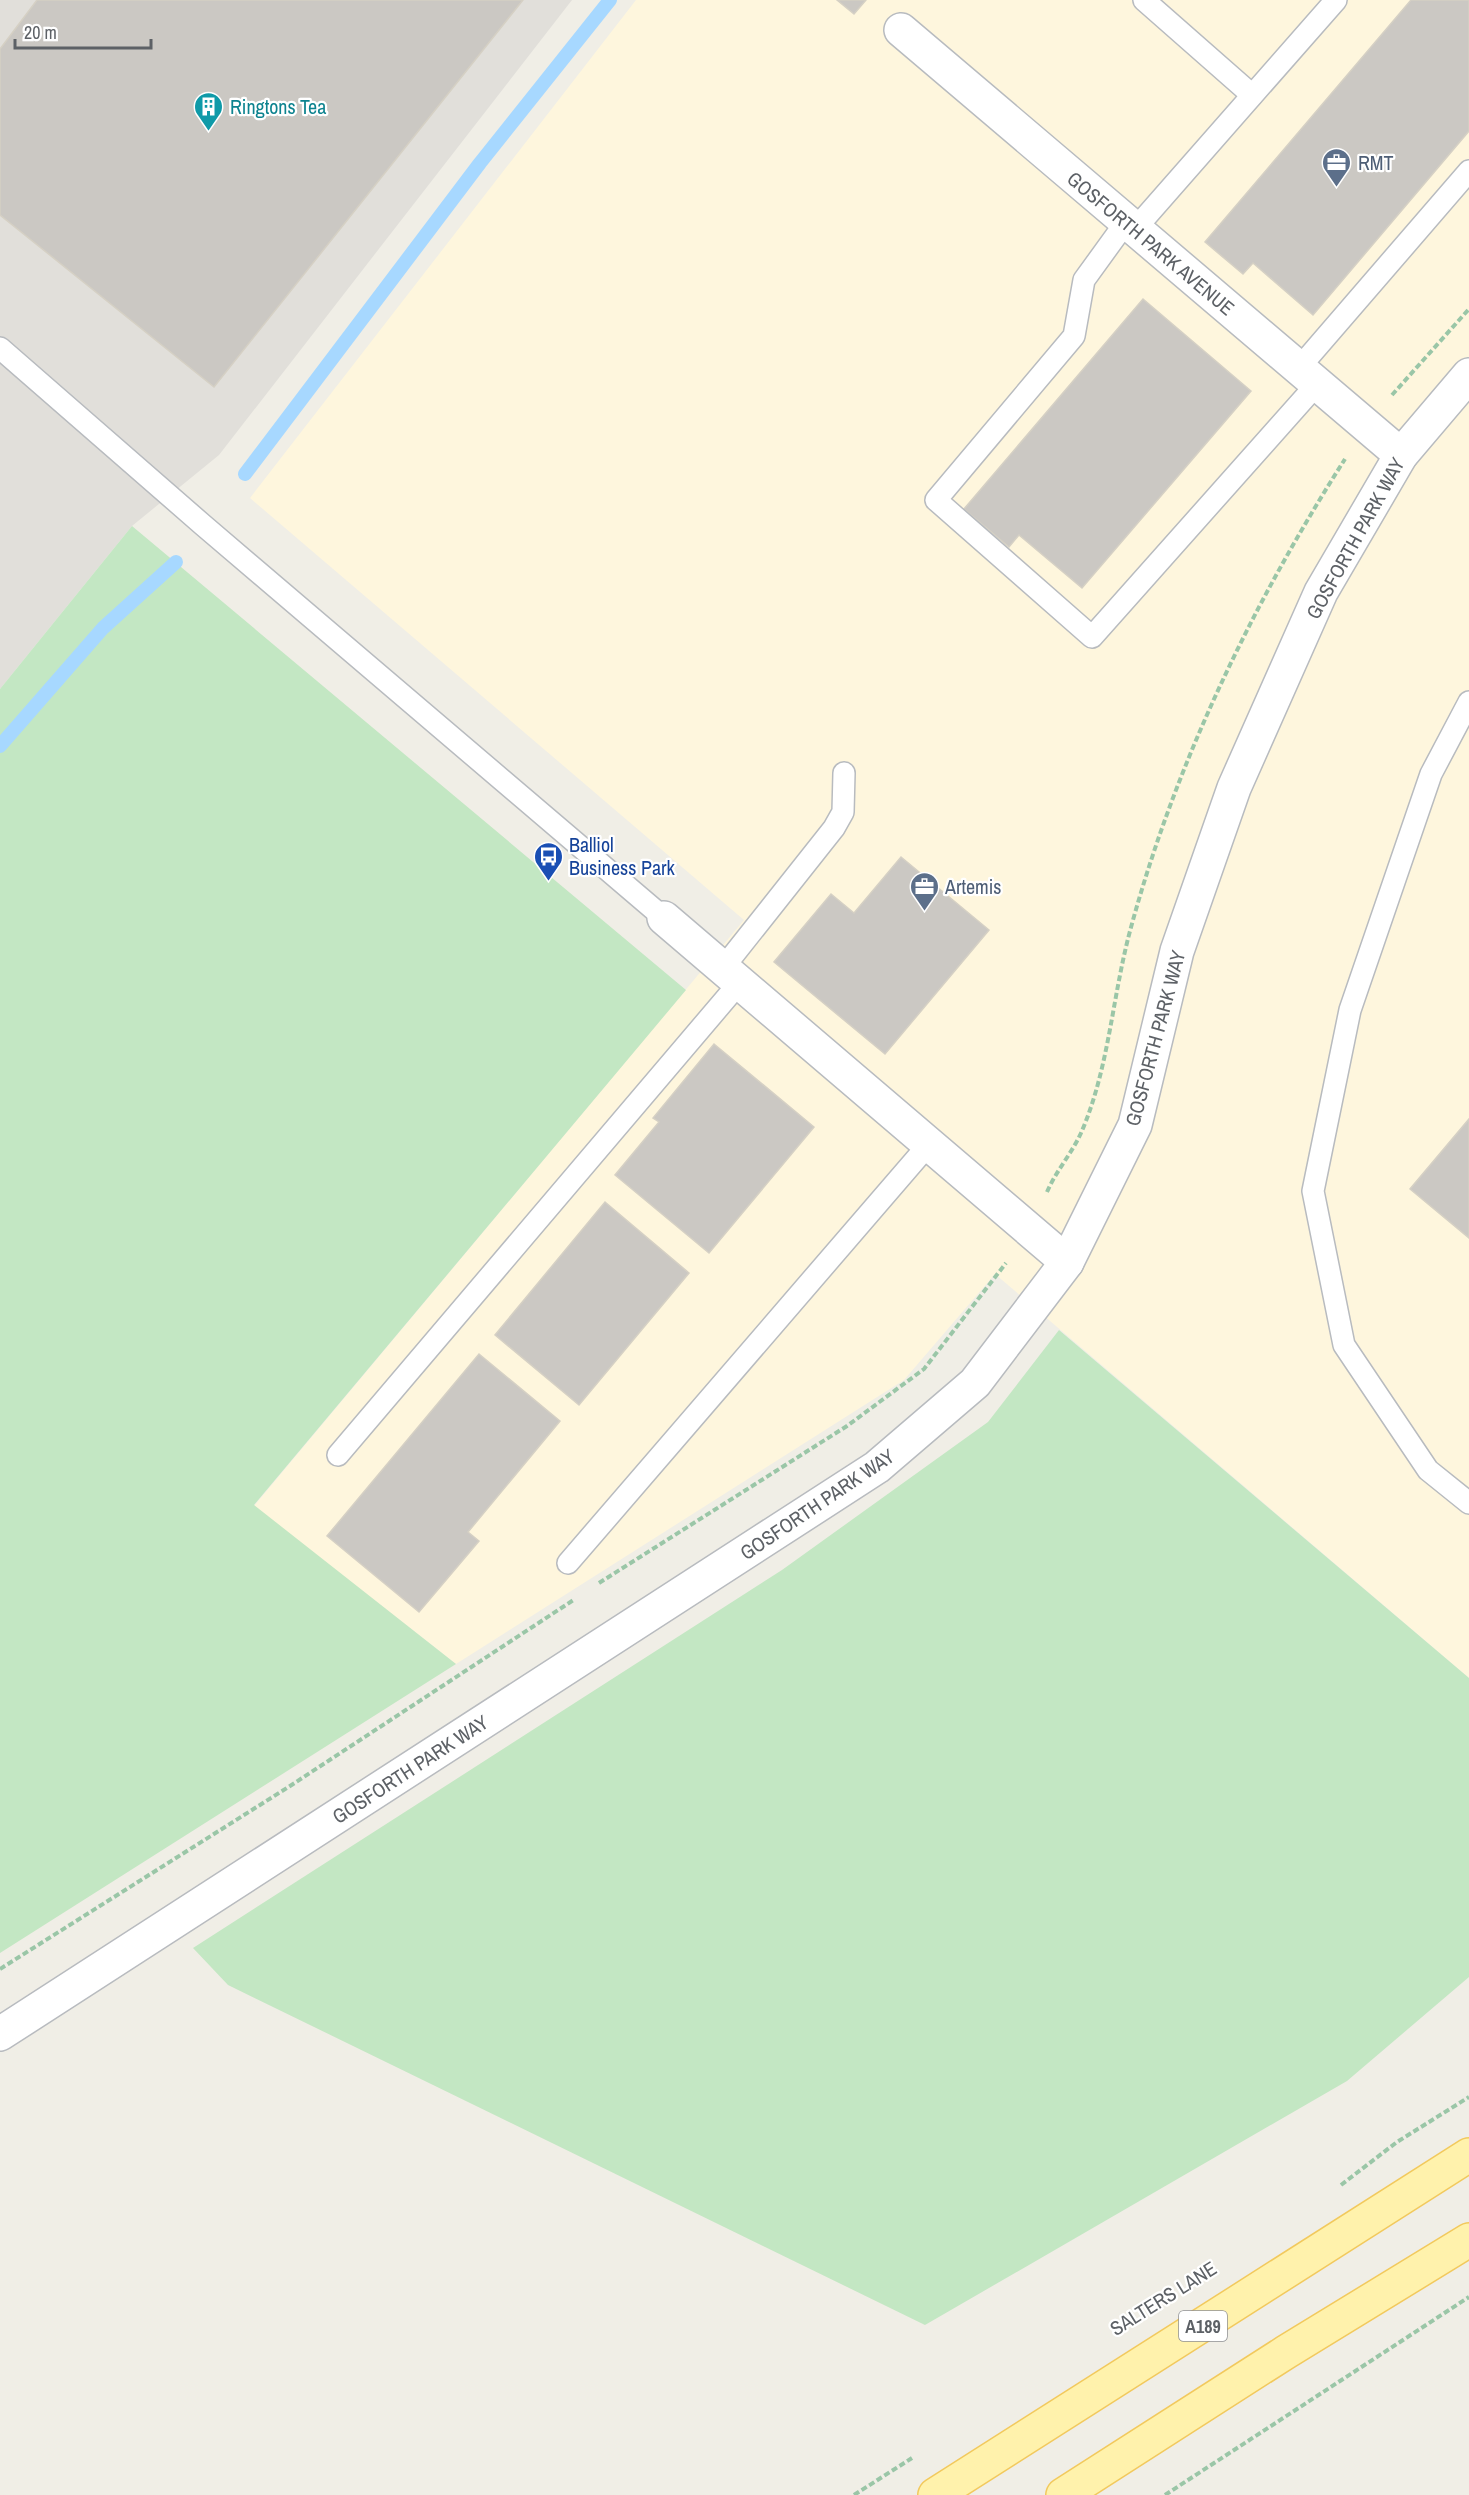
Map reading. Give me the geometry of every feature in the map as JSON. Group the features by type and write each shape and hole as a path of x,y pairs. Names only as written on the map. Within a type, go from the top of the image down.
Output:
{"main road":[{"name":"A189","path":"935,2495 1469,2155"},
{"path":"1063,2495 1286,2352 1469,2240"}],"street":[{"name":"GOSFORTH PARK AVENUE","path":"901,30 1401,455"},
{"name":"GOSFORTH PARK WAY","path":"0,2034 877,1467 975,1383 1067,1262 1135,1125 1177,951 1234,788 1320,592 1401,455 1469,375"},
{"path":"664,918 1067,1262"}],"lane":[{"path":"1144,0 1252,95"},
{"path":"1327,3 1252,95 1130,226 1084,280 1074,336 936,500 1092,637 1308,376 1469,171"},
{"path":"0,348 212,533 664,918"},
{"path":"1469,702 1431,774 1350,1010 1313,1191 1344,1346 1428,1470 1469,1503"},
{"path":"338,1455 731,975 843,812 844,773"},
{"path":"568,1563 929,1144"}],"path":[{"path":"1335,2189 1397,2142 1469,2097"},
{"path":"1165,2495 1469,2297"},
{"path":"854,2495 914,2457"}],"shaded area":[{"name":"Ringtons Tea","path":"0,0 572,0 219,455 132,526 0,689"},
{"path":"636,0 1469,0 1469,1678 995,1274 904,1380 456,1664 254,1506 744,920 250,498"}],"green space":[{"path":"132,526 686,990 254,1505 456,1664 0,1953 0,689"},
{"path":"1059,1330 1469,1678 1469,1977 1347,2081 925,2325 228,1985 193,1948 782,1570 988,1422"}],"building":[{"name":"Ringtons Tea","path":"37,0 523,0 214,387 0,215 0,49"},
{"path":"837,0 866,0 854,14"},
{"name":"RMT","path":"1411,0 1469,0 1469,131 1313,315 1253,263 1243,274 1205,242"},
{"path":"1143,299 1251,391 1082,588 1019,535 1009,547 964,509"},
{"path":"901,857 989,930 885,1054 774,962 831,894 854,913"},
{"path":"714,1044 814,1127 709,1253 615,1175 659,1122 653,1118"},
{"path":"1469,1119 1469,1238 1410,1189"},
{"path":"605,1202 689,1273 579,1405 495,1335"},
{"path":"479,1354 560,1421 468,1532 479,1541 419,1612 327,1536"}],"waterway":[{"path":"245,474 480,163 610,0"},
{"path":"0,746 103,628 176,562"}],"place":[{"name":"Ringtons Tea","path":"209,132"},
{"name":"RMT","path":"1337,188"},
{"name":"Balliol Business Park","path":"548,882"},
{"name":"Artemis","path":"924,912"}]}
